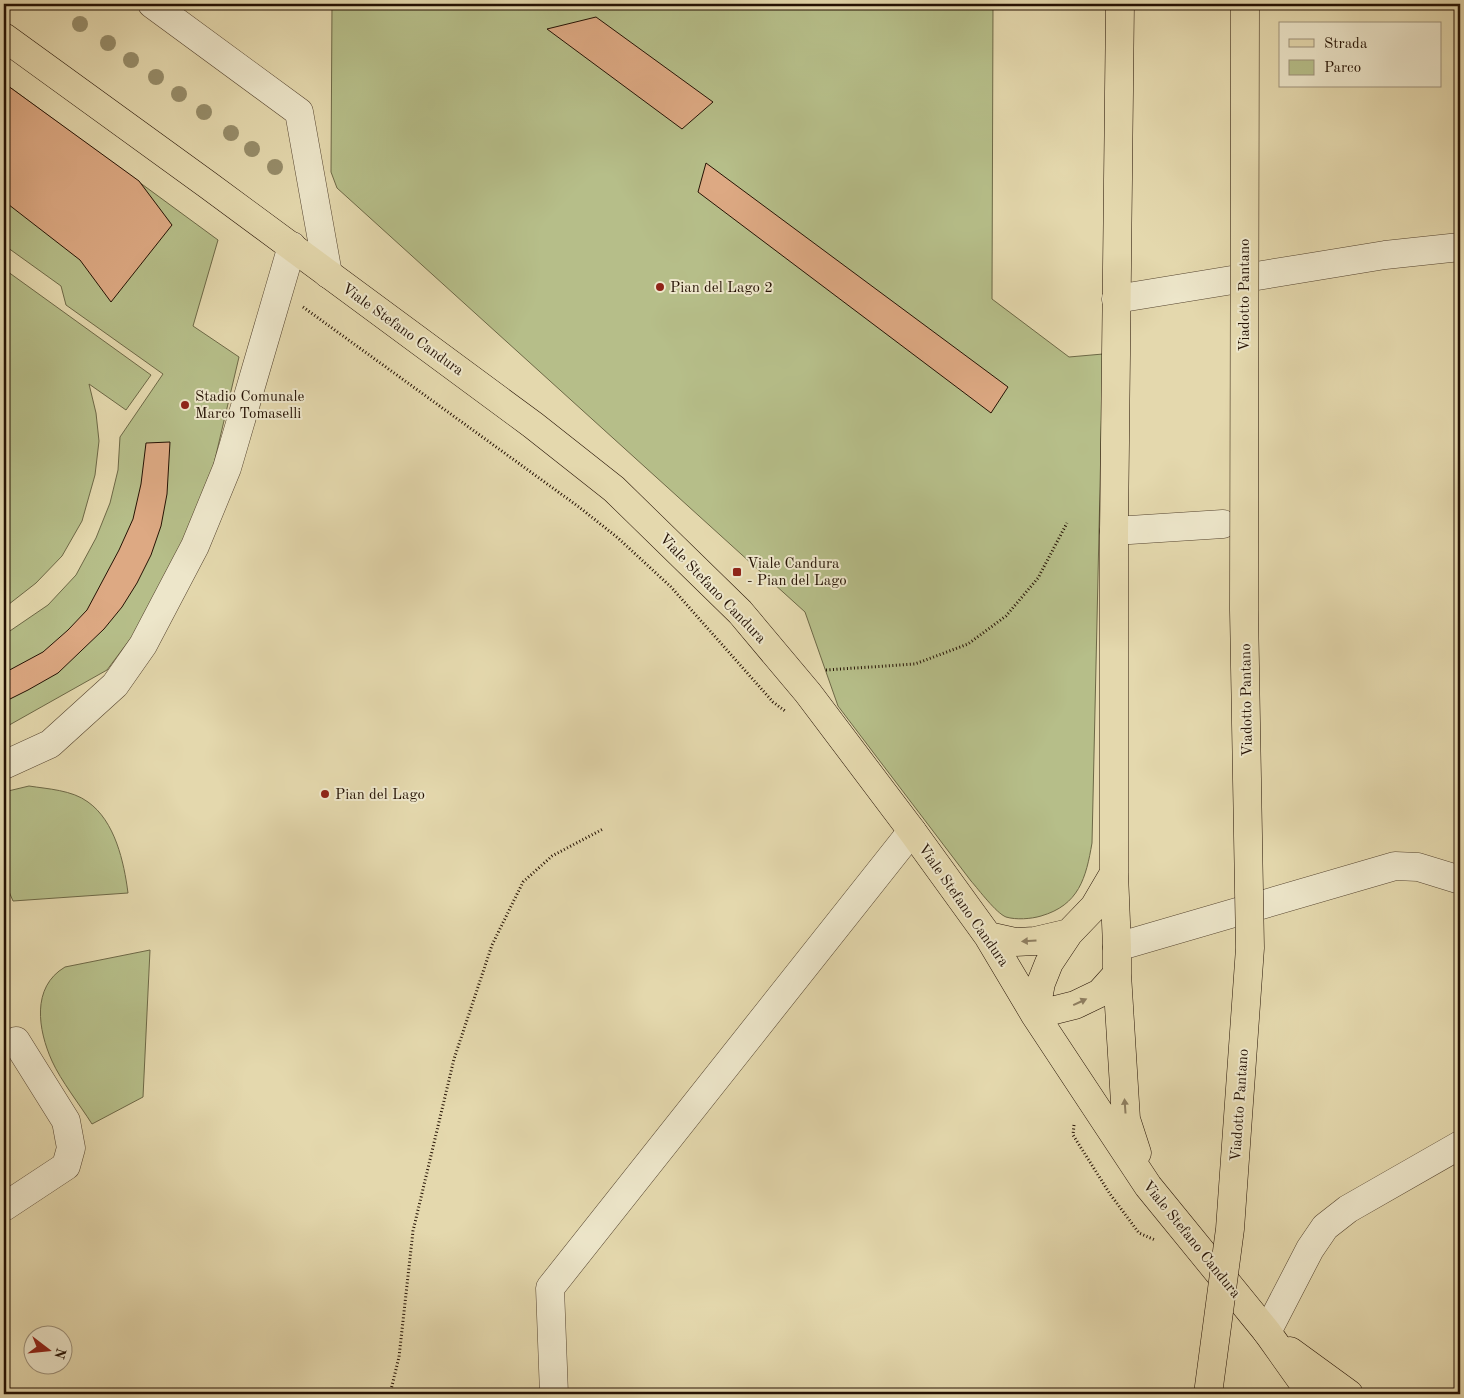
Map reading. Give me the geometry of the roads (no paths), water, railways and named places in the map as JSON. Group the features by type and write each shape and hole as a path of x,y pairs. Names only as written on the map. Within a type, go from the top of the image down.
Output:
{"main road":[{"path":"1120,4 1114,531 1114,873 1117,974 1126,1119 1148,1186"},
{"name":"Viadotto Pantano","path":"1208,1394 1230,1229 1250,948 1244,610 1245,4"},
{"name":"Viale Stefano Candura","path":"4,37 292,246 533,425 614,489 740,612 791,672 912,831 988,936 1035,1015 1148,1186 1267,1332 1311,1394"},
{"path":"1114,873 1094,907 1069,933 1048,963 1041,983 1035,1015 1075,1006 1100,993 1117,974"},
{"path":"988,936 1015,942 1035,942 1069,933"},
{"name":"Viale Stefano Candura","path":"1267,1332 1307,1365 1349,1394"}],"street":[{"path":"152,4 300,112 328,274"},
{"path":"4,765 50,744 115,685 143,645 195,546 227,468 292,246"},
{"path":"1116,299 1385,255 1460,247"},
{"path":"1114,531 1223,524"},
{"path":"554,1394 550,1288 912,831"},
{"path":"1117,947 1395,866 1418,867 1460,880"},
{"path":"4,1207 66,1166 71,1148 66,1121 16,1041"},
{"path":"1267,1332 1310,1249 1325,1227 1348,1209 1460,1145"}],"place":[{"name":"Pian del Lago 2","path":"660,287"},
{"name":"Stadio Comunale Marco Tomaselli","path":"185,405"},
{"name":"Viale Candura - Pian del Lago","path":"737,572"},
{"name":"Pian del Lago","path":"325,794"}]}
